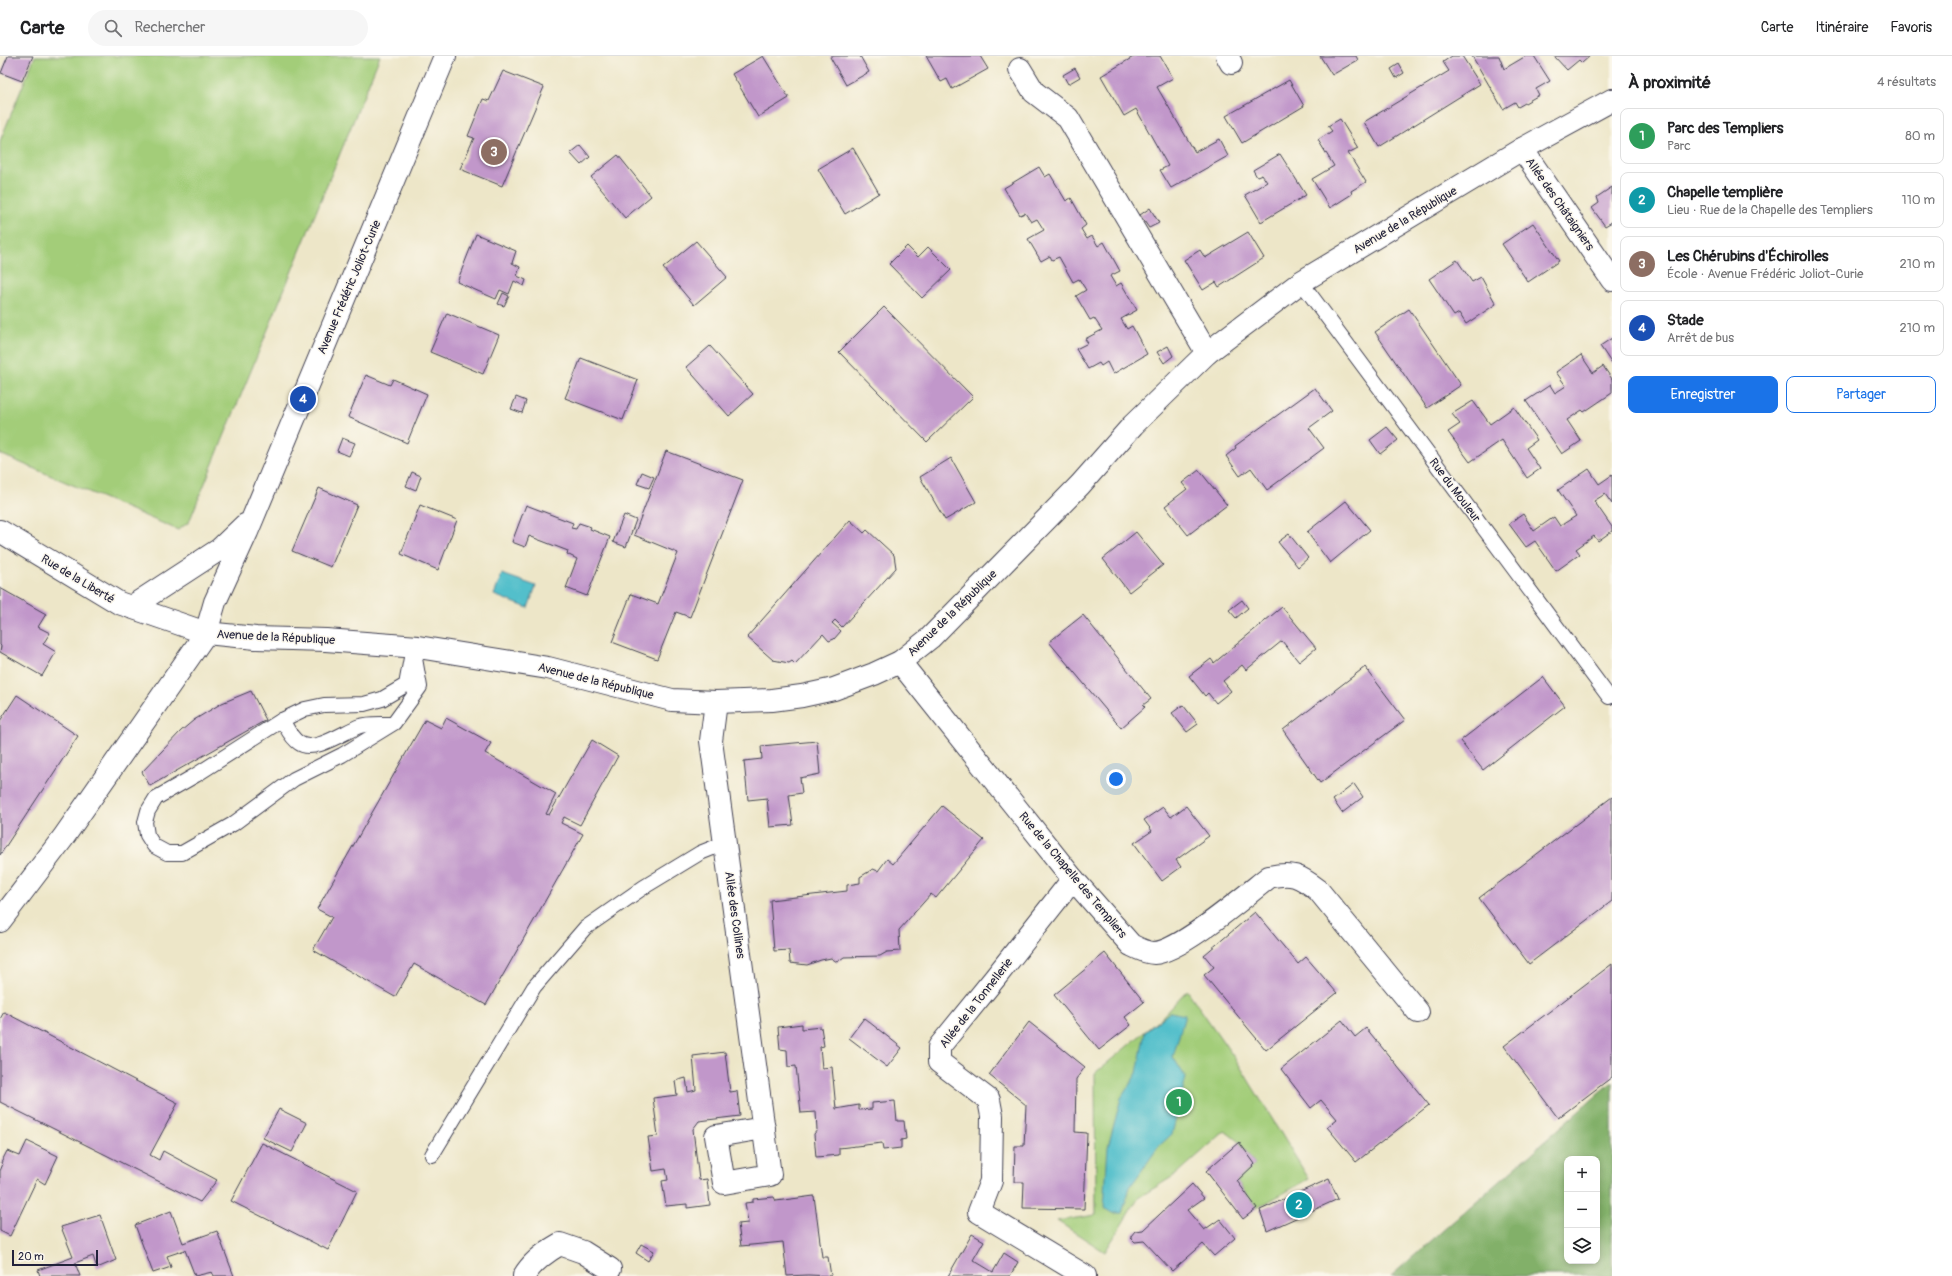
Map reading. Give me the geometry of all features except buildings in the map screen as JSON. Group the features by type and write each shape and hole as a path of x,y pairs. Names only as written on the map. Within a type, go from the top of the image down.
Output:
{"street":[{"name":"Avenue Frédéric Joliot-Curie","path":"206,633 215,602 252,518 445,56"},
{"path":"1020,69 1034,92 1068,118 1206,353"},
{"name":"Avenue de la République","path":"0,921 63,838 206,633 256,638 326,640 413,646 548,668 672,700 716,702 772,700 802,696 834,689 900,662 930,638 1080,485 1133,425 1206,353 1301,282 1522,149 1612,100"},
{"name":"Allée des Châtaigniers","path":"1522,149 1612,280"},
{"name":"Avenue Frédéric Joliot-Curie","path":"131,607 220,549 252,518"},
{"name":"Rue de la Liberté","path":"0,531 119,604 206,633"},
{"name":"Rue de la Chapelle des Templiers","path":"900,662 1073,879 1131,945 1153,953 1170,950 1188,939 1269,877 1284,874 1298,875 1318,890 1418,1012"},
{"name":"Allée des Collines","path":"716,702 712,741 764,1128"},
{"name":"Allée de la Tonnellerie","path":"1073,879 939,1046 939,1062 988,1100 992,1116 991,1182 979,1212 1085,1276"},
{"path":"524,1276 528,1269 547,1251 560,1244 583,1252 610,1269"}],"lane":[{"name":"Rue du Mouleur","path":"1301,282 1609,697"},
{"path":"413,646 420,687 394,723 342,754 294,779 233,824 182,853 167,853 154,846 147,835 145,822 148,811 156,798 196,775 282,720 304,709 324,705 364,704 382,699 406,685 413,646"},
{"path":"282,720 292,737 300,744 310,745 320,744 361,725 394,723"},
{"path":"432,1155 534,987 585,928 644,887 700,853 725,843"}],"green space":[{"path":"35,56 380,56 189,522 178,530 0,454 0,141"},
{"path":"1187,990 1238,1063 1309,1179 1257,1208 1237,1181 1255,1164 1239,1142 1225,1131 1177,1174 1138,1198 1105,1252 1057,1221 1096,1215 1095,1073 1160,1019"},
{"path":"1612,1082 1612,1276 1391,1276"}],"water":[{"path":"502,574 536,586 528,608 494,595"},
{"path":"1170,1012 1185,1015 1173,1057 1186,1078 1172,1134 1159,1146 1130,1187 1122,1213 1112,1213 1104,1208 1108,1147 1121,1098 1137,1073 1145,1032"}],"place":[{"name":"Les Chérubins d'Échirolles","path":"494,152"},
{"name":"Stade","path":"303,399"},
{"name":"Parc des Templiers","path":"1179,1102"},
{"name":"Chapelle templière","path":"1299,1205"}]}
